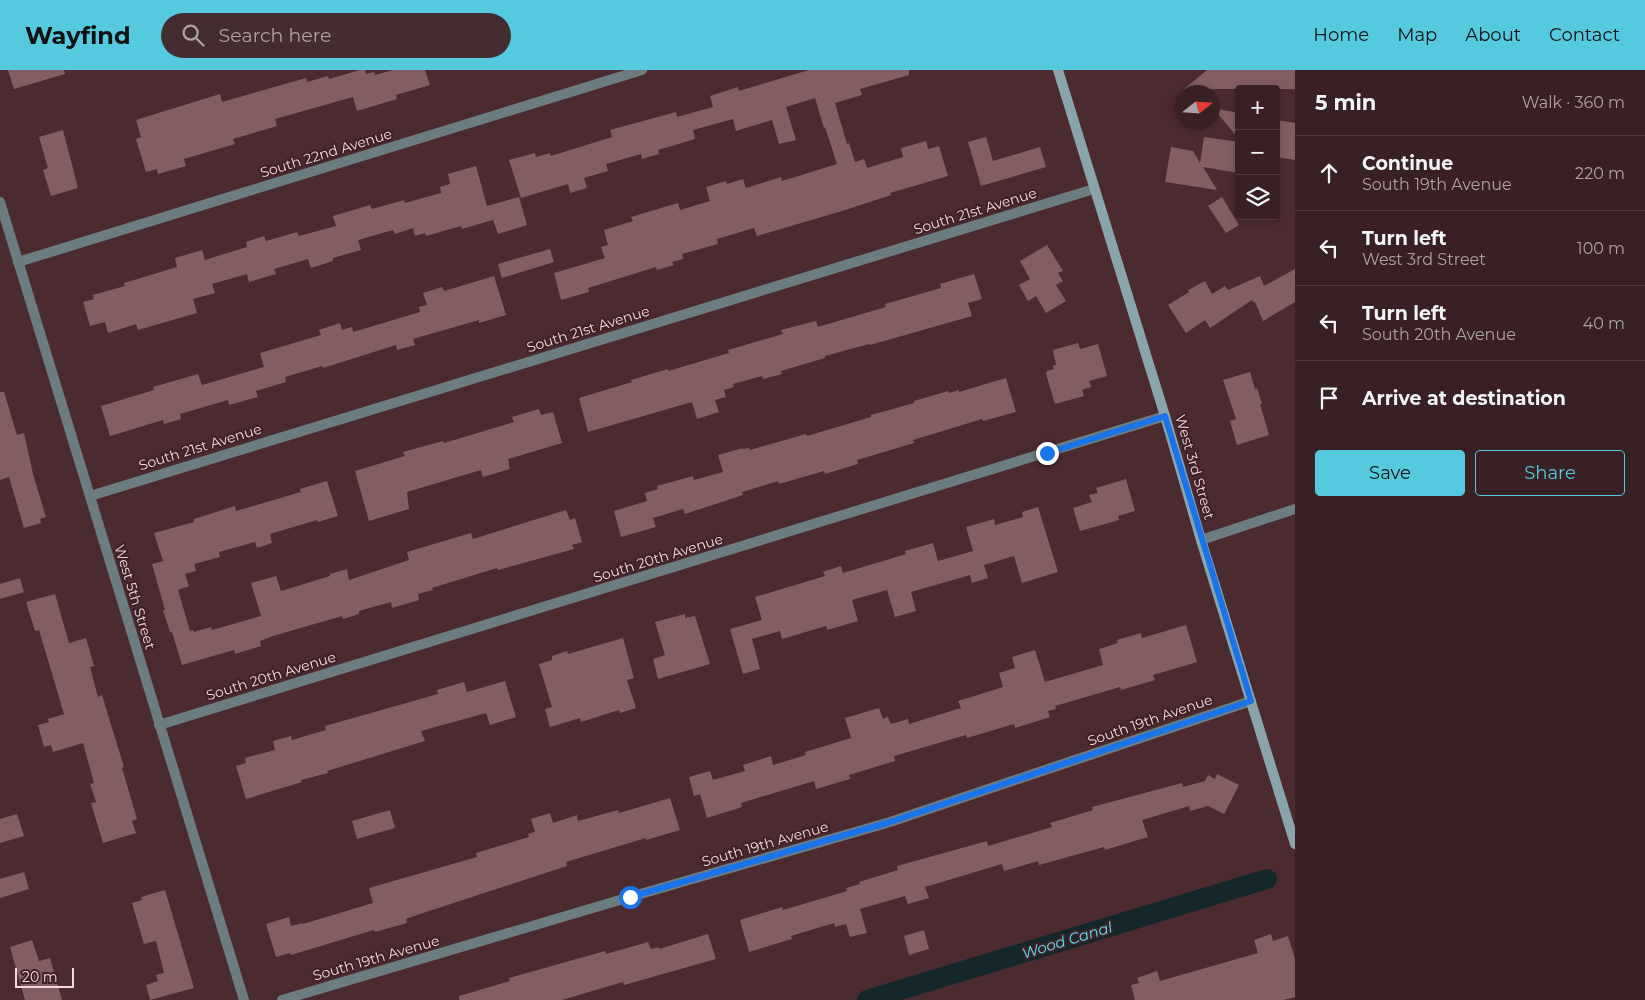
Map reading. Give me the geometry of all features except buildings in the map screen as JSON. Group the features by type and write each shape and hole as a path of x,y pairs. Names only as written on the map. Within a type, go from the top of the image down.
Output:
{"street":[{"name":"South 22nd Avenue","path":"18,262 642,70"},
{"name":"West 3rd Street","path":"1058,70 1295,844"},
{"name":"South 21st Avenue","path":"90,496 1094,189"},
{"name":"West 5th Street","path":"0,202 244,1000"},
{"name":"South 20th Avenue","path":"160,725 1165,416"},
{"path":"1202,540 1295,509"},
{"name":"South 19th Avenue","path":"282,1000 890,822 1251,701"}],"waterway":[{"name":"Wood Canal","path":"867,1000 1267,879"}],"route":[{"path":"630,897 890,822 1251,701 1165,416 1047,453"}]}
